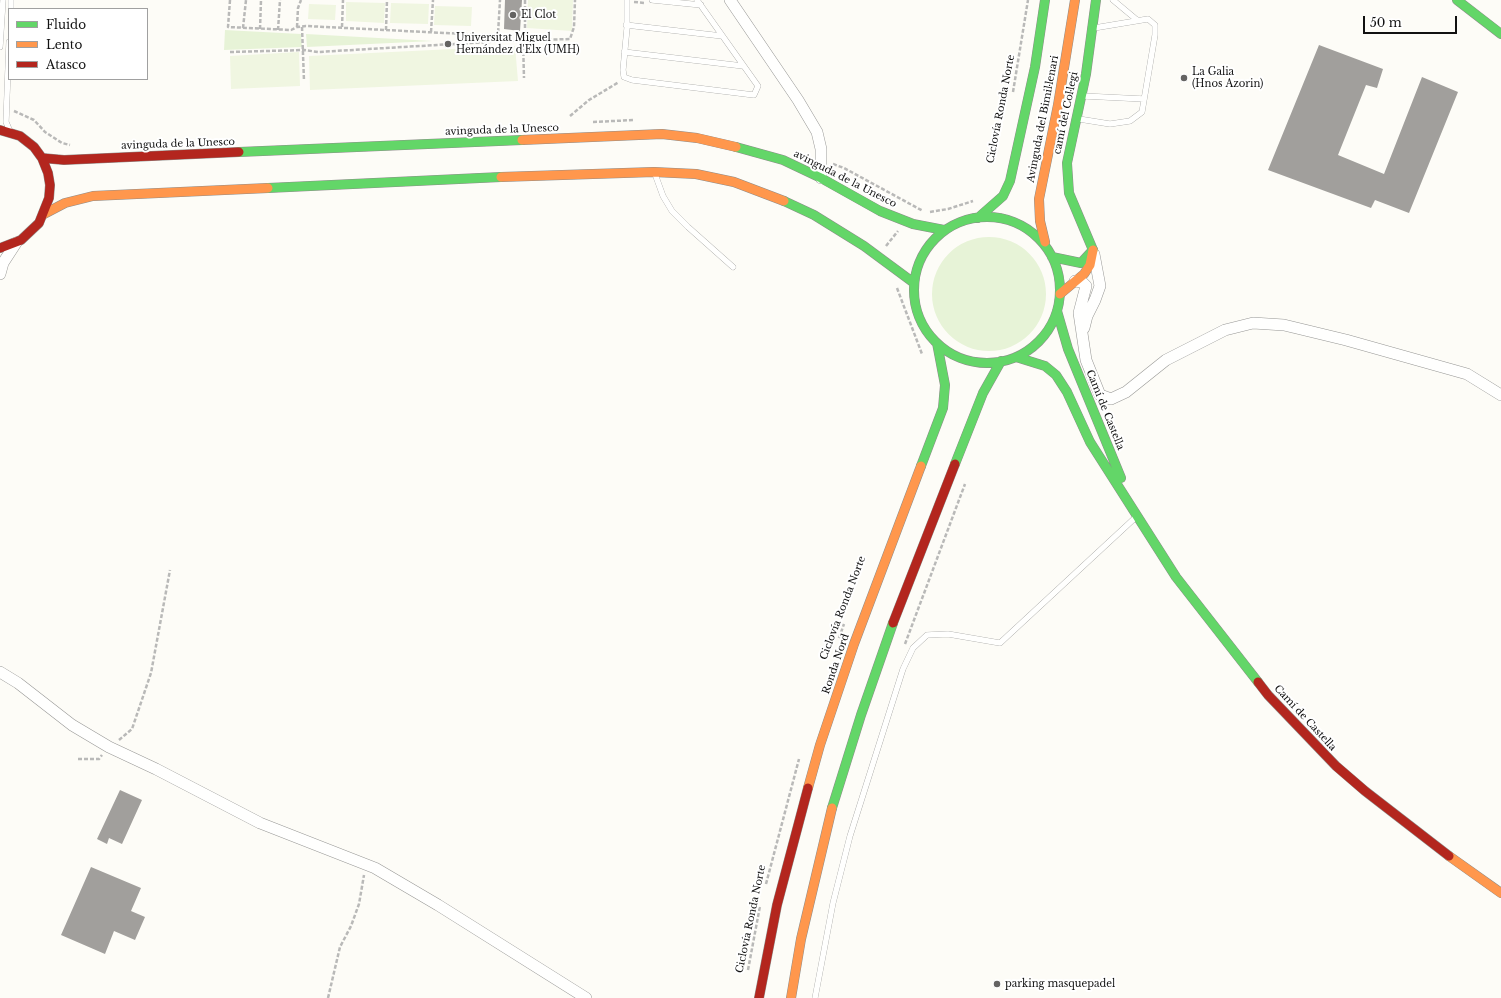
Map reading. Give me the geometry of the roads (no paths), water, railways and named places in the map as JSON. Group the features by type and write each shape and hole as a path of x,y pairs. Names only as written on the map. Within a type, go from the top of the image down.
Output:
{"main road":[{"name":"Avinguda del Bimil·lenari","path":"978,218 1003,196 1012,175 1032,82 1045,0"},
{"name":"Avinguda del Bimil·lenari","path":"1045,242 1040,221 1039,199 1058,105 1075,0"},
{"name":"camí del Col·legi","path":"1093,250 1069,193 1067,163 1081,96 1096,0"},
{"path":"1457,0 1501,34"},
{"path":"0,130 11,132 20,136 34,147 42,158 48,173 50,184 49,198 44,214 30,233 16,242 0,248"},
{"name":"avinguda de la Unesco","path":"42,158 71,160 662,134 696,138 738,147 783,160 821,178 880,211 913,224 944,230"},
{"path":"44,214 65,203 86,196 491,177 654,172 696,174 734,182 775,197 814,215 864,246 914,283"},
{"path":"978,218 995,218 1013,222 1031,230 1045,242 1058,274 1060,294 1057,311 1051,326 1035,347 1016,357 1000,361 980,362 965,358 937,343 923,325 918,309 914,283 915,273 928,244 944,230 978,218"},
{"path":"1052,257 1070,262 1081,263 1093,250"},
{"path":"1060,294 1084,274 1090,265 1093,250"},
{"name":"Camí de Castella","path":"1057,311 1068,349 1136,516"},
{"name":"Ronda Nord","path":"759,998 783,884 820,745 854,644 943,408 945,385 937,343"},
{"name":"Camí de Castella","path":"1016,357 1044,366 1056,375 1067,392 1090,442 1176,577 1268,696 1309,739 1365,792 1428,841 1501,894"},
{"path":"791,998 801,939 818,866 836,797 861,715 894,620 983,394 1000,361"}],"street":[{"path":"730,0 798,100 817,132 821,149 821,178"},
{"path":"0,274 3,263 16,242"},
{"path":"1083,335 1087,316 1096,300 1100,286 1093,250"},
{"path":"1075,281 1082,282 1086,286 1079,313 1086,360 1100,395 1111,399 1126,392 1166,360 1225,330 1253,323 1284,325 1346,340 1467,374 1501,395"},
{"path":"0,672 18,683 72,726 109,747 156,768 260,823 366,864 438,905 586,998"}],"lane":[{"path":"0,47 3,0"},
{"path":"627,0 623,70 624,77 632,80 754,95 758,86 699,3 652,0"},
{"path":"1113,0 1137,20"},
{"path":"1076,118 1110,124 1130,121 1142,112 1155,35 1155,25 1148,19 1092,29"},
{"path":"626,25 722,36"},
{"path":"624,52 743,66"},
{"path":"8,69 6,122 11,132"},
{"path":"1081,96 1144,99"},
{"path":"654,172 663,196 672,211 733,267"},
{"path":"815,998 833,903 850,836 902,669 913,648 927,635 948,634 1000,642 1136,516"}],"place":[{"name":"El Clot","path":"513,15"},
{"name":"Universitat Miguel Hernández d'Elx (UMH)","path":"448,44"},
{"name":"La Galia (Hnos Azorin)","path":"1184,78"},
{"name":"parking masquepadel","path":"997,984"}]}
